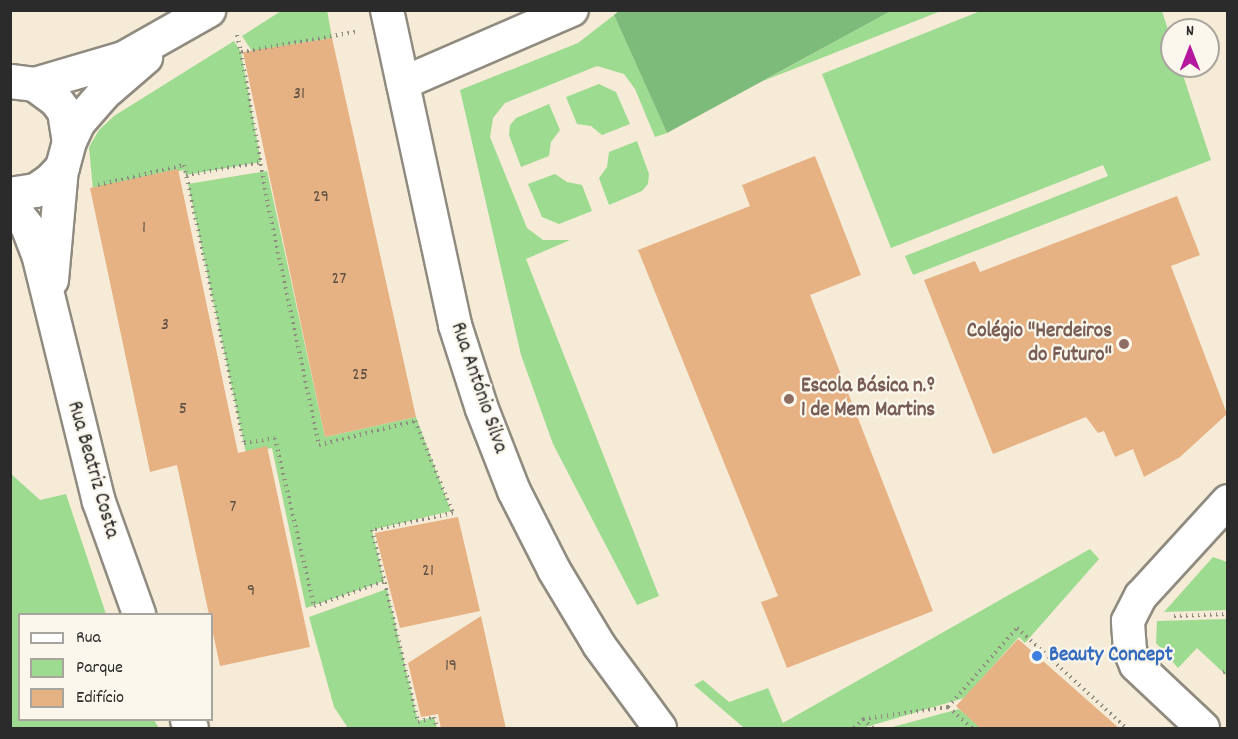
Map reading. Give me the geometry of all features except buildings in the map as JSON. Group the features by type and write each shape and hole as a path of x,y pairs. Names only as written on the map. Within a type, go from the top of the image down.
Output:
{"street":[{"path":"10,194 35,190 66,154 78,122 102,94 172,34 208,10"},
{"name":"Rua António Silva","path":"387,10 455,325 506,470 560,579 599,645 660,729"},
{"path":"402,83 572,10"},
{"path":"20,79 123,58 172,34"},
{"path":"20,79 55,99 63,111 66,154"},
{"name":"Rua Beatriz Costa","path":"55,322 52,272 66,154"},
{"name":"Rua Beatriz Costa","path":"10,204 27,226 38,254 99,502 138,613"},
{"path":"1203,729 1136,665 1127,636 1130,615 1141,596 1227,501"}],"path":[{"path":"333,36 241,52 319,445 415,421 453,513 372,530 418,722 434,717 437,729"},
{"path":"186,175 261,162"},
{"path":"88,188 184,165 244,443 275,438 314,606 384,581"},
{"path":"1130,615 1227,614"},
{"path":"854,729 862,719 948,706 1017,628 1126,729"},
{"path":"948,706 972,729"},
{"path":"862,719 873,729"}],"green space":[{"path":"327,10 332,38 252,51 242,36 281,11"},
{"path":"620,10 891,11 667,133 614,15"},
{"path":"983,10 1162,11 1164,18 1160,18 1160,78 1184,78 1211,160 913,275 905,256 1108,176 1103,165 891,248 822,74"},
{"path":"891,11 941,11 763,81"},
{"path":"614,15 667,133 655,137 635,89 624,74 597,66 505,103 493,118 490,137 527,228 543,240 570,240 526,259 659,596 637,605 553,444 521,355 460,90 578,43"},
{"path":"234,41 241,52 261,162 186,175 184,170 93,190 89,147 99,130 114,116"},
{"path":"599,84 616,92 630,124 602,135 591,126 577,124 566,97"},
{"path":"549,104 560,130 551,142 549,156 521,167 509,135 510,125 516,118"},
{"path":"637,141 649,174 648,184 642,191 609,205 599,178 607,167 609,152"},
{"path":"267,171 325,437 416,417 451,511 372,530 384,581 306,608 272,448 246,453 188,184"},
{"path":"555,174 567,182 582,185 592,211 559,224 542,217 528,184"},
{"path":"10,473 40,500 66,494 106,613 18,613 18,721 155,721 159,728 11,728"},
{"path":"1090,549 1099,559 1025,643 1019,637 964,698 863,728 744,728 694,685 703,680 729,702 768,688 783,723"},
{"path":"1213,557 1227,562 1227,610 1164,612"},
{"path":"387,589 418,721 434,717 437,728 348,728 334,707 309,617"},
{"path":"1227,619 1227,676 1197,648 1178,668 1156,643 1157,621"},
{"path":"959,709 981,728 889,728"}],"place":[{"name":"Colégio \"Herdeiros do Futuro\"","path":"1124,344"},
{"name":"Escola Básica n.º 1 de Mem Martins","path":"789,399"},
{"name":"Beauty Concept","path":"1037,656"}]}
